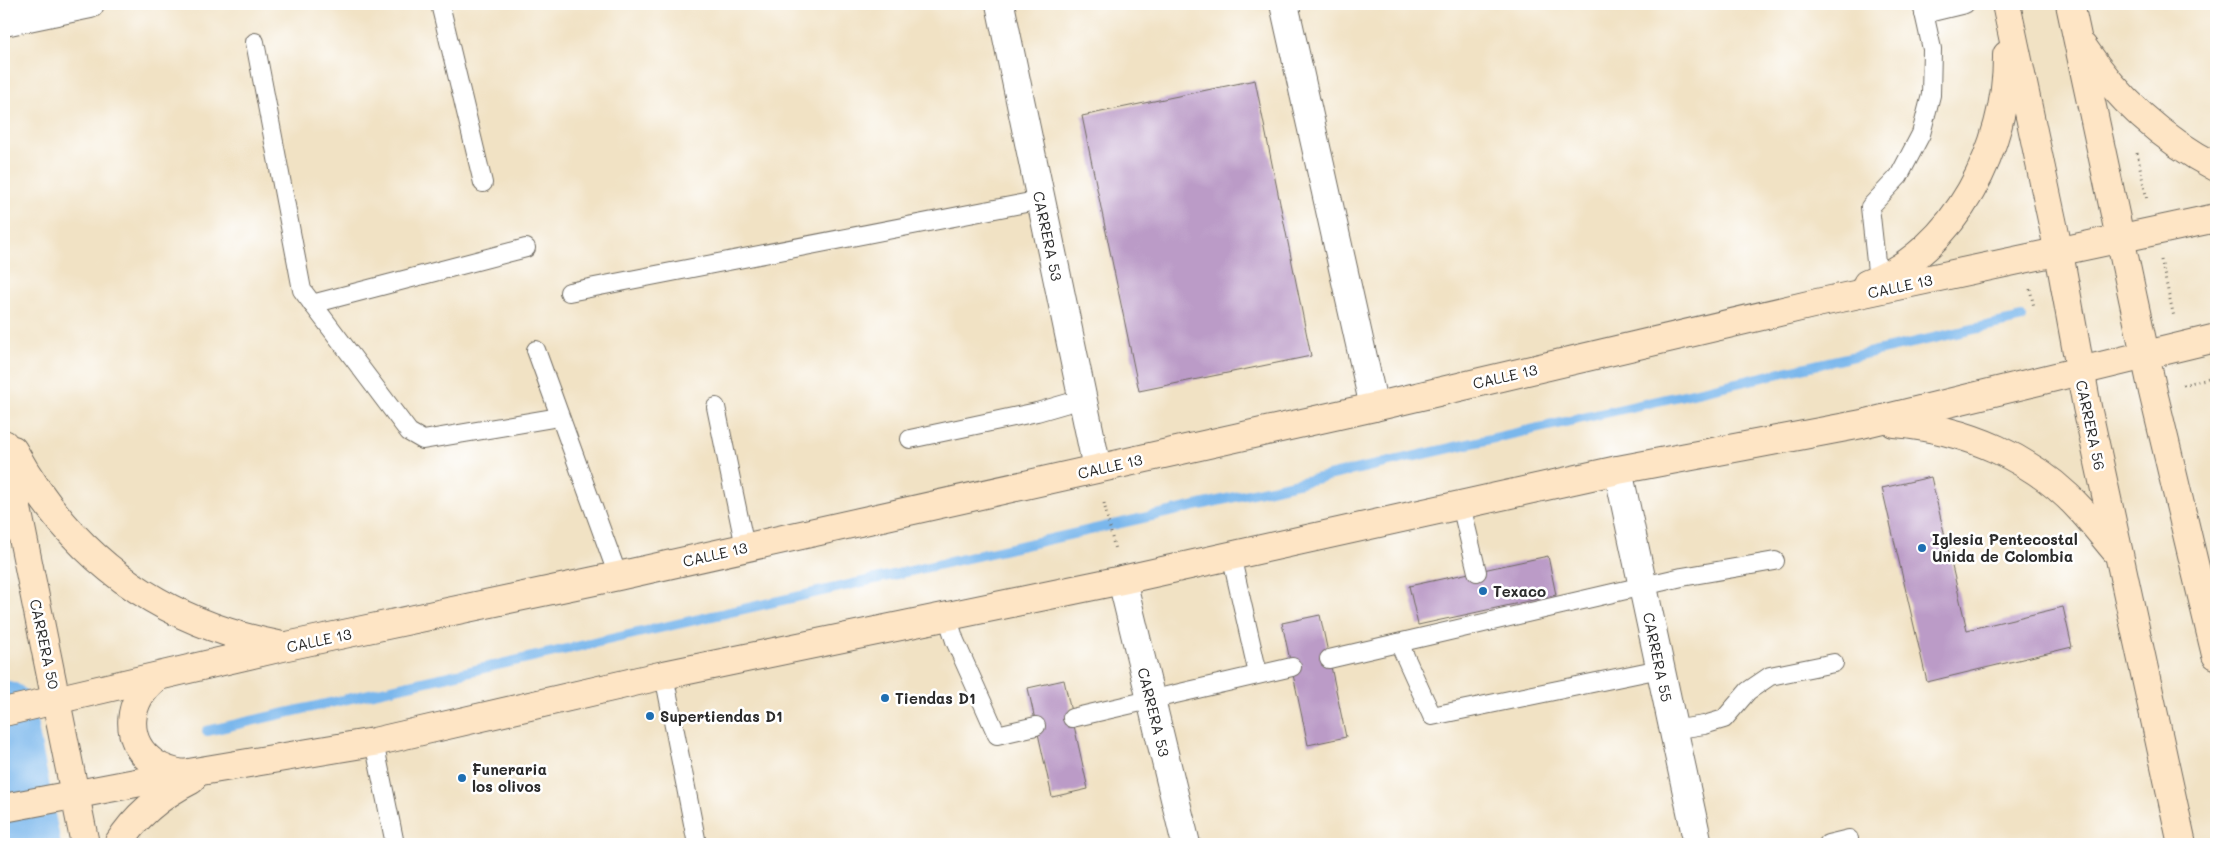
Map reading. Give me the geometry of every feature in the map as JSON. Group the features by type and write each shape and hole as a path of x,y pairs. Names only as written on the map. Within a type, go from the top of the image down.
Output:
{"main road":[{"path":"2070,4 2146,356 2216,655"},
{"path":"1817,303 1878,280 1920,251 1956,214 1983,169 2000,121 2005,95 2007,10"},
{"name":"CARRERA 56","path":"2007,10 2059,253 2080,371 2118,554 2182,844"},
{"path":"2078,39 2107,81 2142,116 2182,147 2216,167"},
{"name":"CALLE 13","path":"4,712 287,646 618,576 1374,407 1817,303 2059,253 2216,218"},
{"path":"4,808 183,774 374,742 664,675 947,616 1119,569 1231,555 1618,470 1862,424 2216,338"},
{"path":"1862,424 1889,422 1916,424 1943,429 1994,447 2033,469 2062,492 2082,511 2118,554"},
{"path":"4,429 29,479 49,508 78,541 124,582 178,613 218,630 287,646"},
{"name":"CARRERA 50","path":"4,444 44,703 64,797 85,844"},
{"path":"157,677 147,683 135,702 132,724 134,736 138,746 153,763 183,774"},
{"path":"118,844 132,824 153,803 175,788 211,770"}],"street":[{"path":"4,22 90,4"},
{"name":"CARRERA 53","path":"1000,4 1097,468"},
{"path":"1284,4 1374,407"},
{"name":"CARRERA 55","path":"1618,470 1698,844"},
{"name":"CARRERA 53","path":"1119,569 1186,844"}],"lane":[{"path":"440,4 482,183"},
{"path":"1878,280 1870,207 1899,176 1921,134 1931,95 1932,49 1923,9 1965,4"},
{"path":"255,42 302,290 416,437 423,440 559,417"},
{"path":"569,292 1040,200"},
{"path":"312,304 526,248"},
{"path":"536,350 618,576"},
{"path":"910,439 1037,412 1082,399"},
{"path":"716,407 745,547"},
{"path":"1461,505 1477,572"},
{"path":"1231,555 1258,674"},
{"path":"1329,659 1399,643 1488,616 1682,577 1775,561"},
{"path":"947,616 955,641 997,735 1036,726"},
{"path":"1399,643 1432,716 1660,669"},
{"path":"1673,730 1704,725 1724,719 1748,691 1770,676 1834,662"},
{"path":"1072,718 1292,667"},
{"path":"664,675 697,844"},
{"path":"374,742 395,844"},
{"path":"1828,844 1849,839"}],"path":[{"path":"2148,201 2190,384 2216,376"},
{"path":"1104,503 1119,569"}],"building":[{"path":"1255,80 1311,356 1139,391 1082,116"},
{"name":"Iglesia Pentecostal Unida de Colombia","path":"1931,477 1967,630 2063,607 2072,647 1927,682 1882,488"},
{"name":"Texaco","path":"1548,556 1556,595 1418,625 1409,586"},
{"path":"1320,615 1346,737 1308,745 1282,623"},
{"path":"1064,680 1088,789 1052,797 1028,688"}],"waterway":[{"path":"207,731 2022,318"},
{"path":"4,711 30,844"}],"place":[{"name":"Iglesia Pentecostal Unida de Colombia","path":"1922,548"},
{"name":"Texaco","path":"1483,591"},
{"name":"Tiendas D1","path":"885,698"},
{"name":"Supertiendas D1","path":"650,716"},
{"name":"Funeraria los olivos","path":"462,778"}]}
